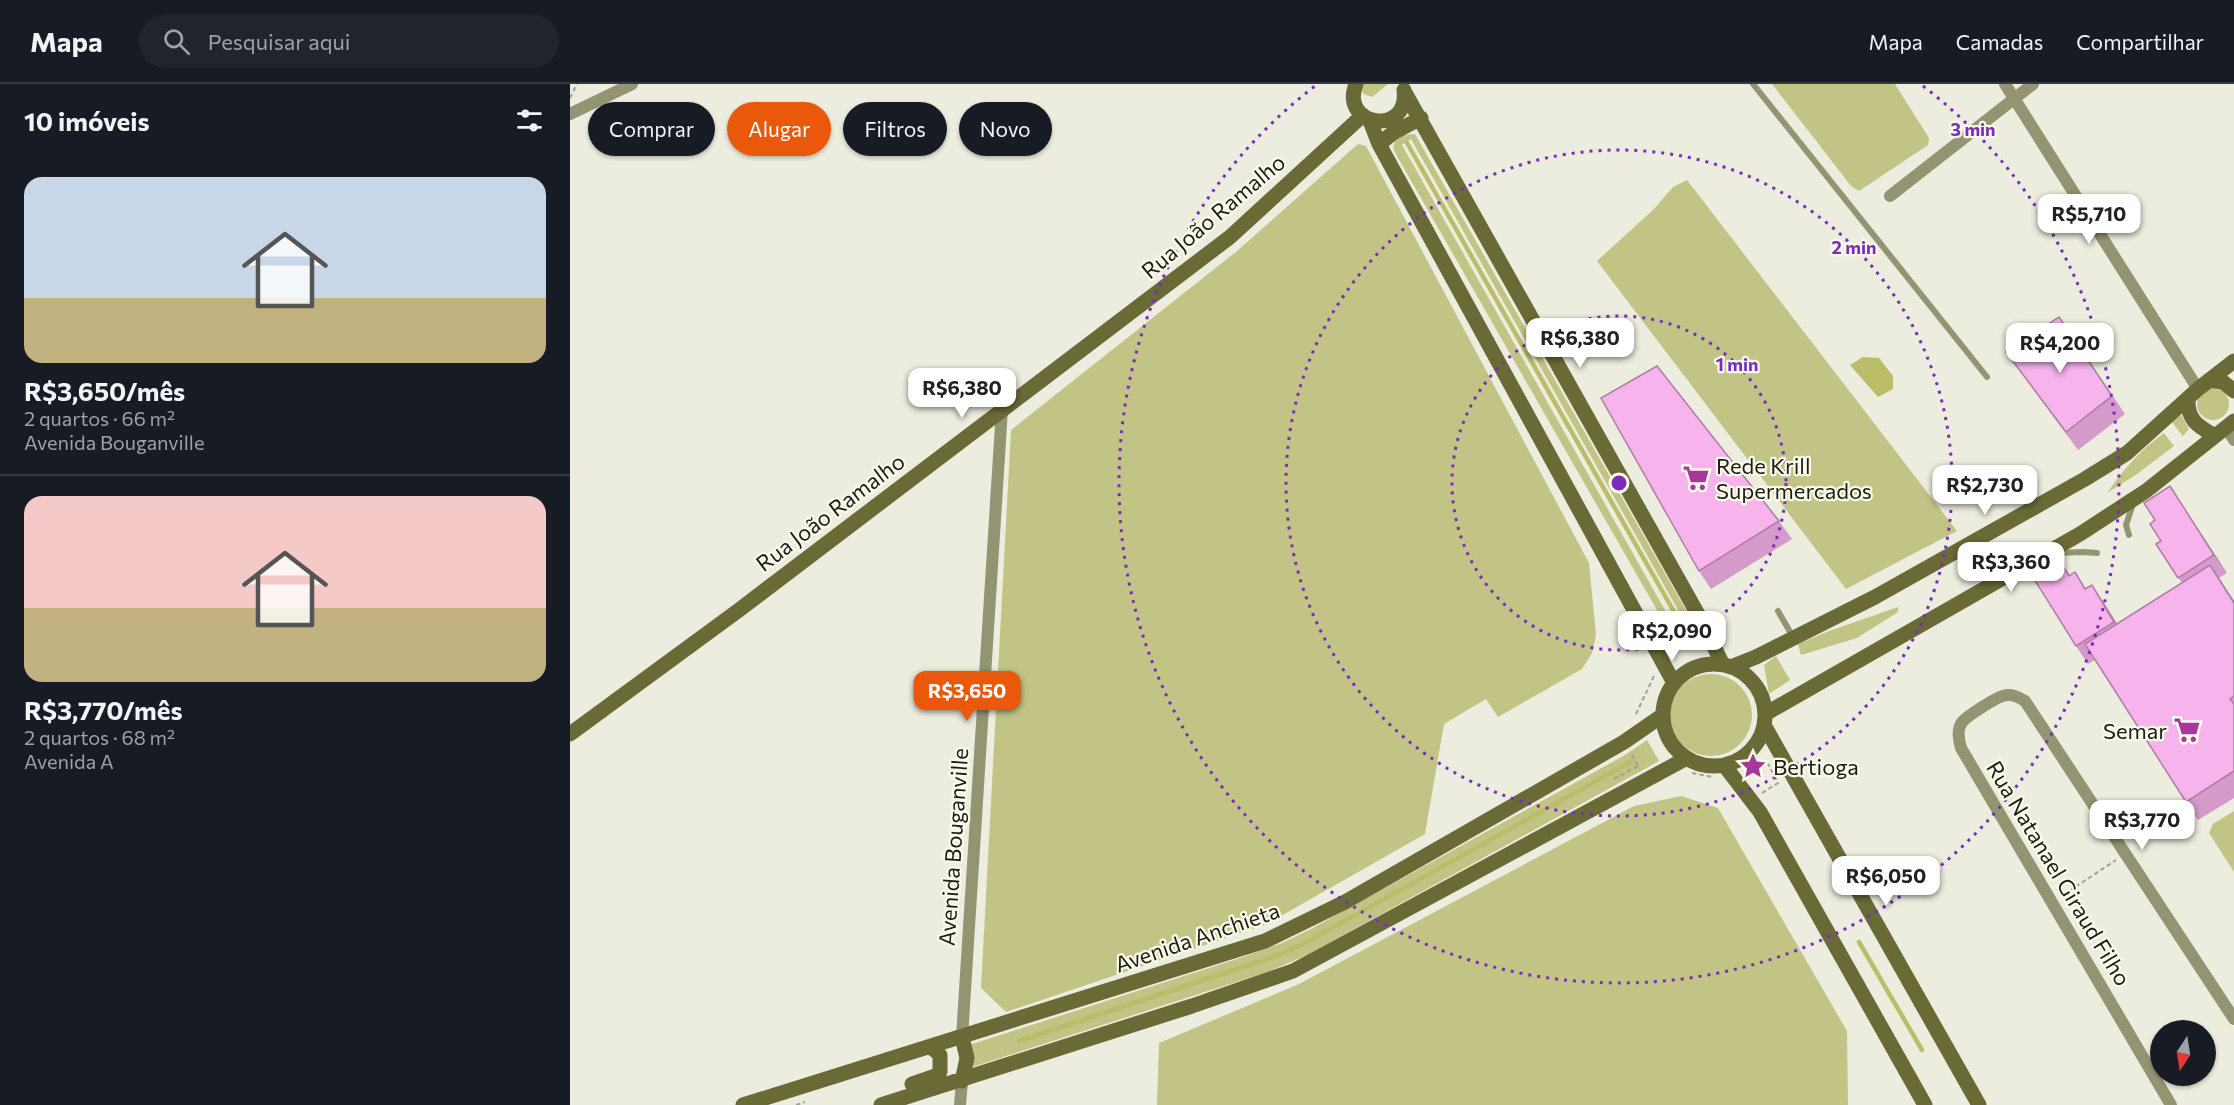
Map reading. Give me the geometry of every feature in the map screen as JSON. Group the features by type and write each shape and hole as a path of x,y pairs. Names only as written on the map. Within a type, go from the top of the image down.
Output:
{"main road":[{"path":"1345,84 1366,118 1674,683"},
{"path":"1354,100 1356,84"},
{"path":"1366,118 1388,120 1396,115 1404,100 1403,88"},
{"path":"1403,88 1727,666 1745,674 1763,699 1765,719 1979,1105"},
{"name":"Rua João Ramalho","path":"570,734 739,610 1230,237 1366,118"},
{"path":"1379,144 1398,130 1421,118"},
{"path":"1688,765 1666,732 1663,715 1666,698 1674,683 1684,674 1696,668 1709,665 1727,666 1756,657 1875,597 2085,479 2127,453 2198,389 2234,362"},
{"path":"2227,431 2199,428 2188,411 2198,389 2223,382 2234,391"},
{"path":"1722,773 1754,747 1765,719 2047,553 2134,499 2227,431"},
{"name":"Avenida Anchieta","path":"743,1105 1265,941 1345,902 1624,742 1663,715"},
{"path":"881,1105 962,1081 1293,971 1646,780 1688,765 1698,764 1711,766 1722,773 1760,812 1925,1105"},
{"path":"962,1037 967,1058 962,1081"},
{"path":"870,1105 881,1095 935,1076 940,1072 940,1055 931,1047"}],"street":[{"path":"570,114 632,84"},
{"path":"2005,84 2198,389"},
{"path":"1890,196 2033,84"},
{"name":"Avenida Bouganville","path":"962,1037 1002,409"},
{"name":"Rua Natanael Giraud Filho","path":"2126,854 2025,701 2016,695 2004,695 1963,721 1959,728 1958,738 1961,748 2171,1105"},
{"path":"2126,854 2234,1019"},
{"path":"960,1105 962,1081"}],"lane":[{"path":"1753,84 1987,377"},
{"path":"2129,535 2126,525 2134,499"},
{"path":"2047,553 2097,553"},
{"path":"1778,611 1794,638"}],"path":[{"path":"570,98 577,84"},
{"path":"1688,765 1711,776 1722,773"},
{"path":"1606,784 1638,766 1646,780"},
{"path":"2052,902 2126,854"},
{"path":"796,1105 807,1102"}],"shaded area":[{"path":"1356,84 1388,84 1372,97 1364,94"},
{"path":"1772,84 1895,84 1929,138 1928,145 1859,191 1851,186"},
{"path":"1415,134 1699,633 1677,645 1398,158 1393,148 1395,141 1402,135","holes":["1411,139 1690,631 1679,635 1402,145"]},
{"path":"1358,144 1366,146 1589,563 1596,635 1592,653 1582,669 1498,717 1486,699 1444,724 1425,834 1267,924 1006,1012 981,988 1011,430 1237,251"},
{"path":"1687,180 1957,531 1846,589 1597,261 1654,209 1673,187"},
{"path":"1863,357 1879,358 1893,376 1893,389 1878,397 1850,365"},
{"path":"2213,388 2224,393 2229,404 2224,415 2213,420 2202,415 2197,404 2202,393"},
{"path":"2181,415 2189,429 2183,436 2171,421"},
{"path":"2164,433 2174,446 2107,493 2133,460"},
{"path":"1898,607 1898,612 1857,638 1801,655 1798,644"},
{"path":"1776,656 1790,680 1769,694 1764,665"},
{"path":"1703,674 1719,674 1734,681 1745,692 1752,707 1749,731 1740,744 1719,756 1703,756 1688,749 1677,738 1670,723 1670,707 1677,692 1688,681"},
{"path":"1647,740 1659,761 1307,955 1267,972 972,1067 969,1045 1237,959 1282,943 1311,929 1625,755"},
{"path":"1681,796 1718,808 1847,1031 1848,1105 1157,1105 1159,1043 1299,984 1634,806"},
{"path":"2234,811 2234,872 2209,833 2213,824"}],"building":[{"path":"2059,317 2112,396 2066,432 2006,352"},
{"name":"Rede Krill Supermercados","path":"1657,366 1779,521 1699,571 1601,398"},
{"path":"2170,486 2214,555 2178,578 2156,544 2161,541 2150,524 2155,520 2144,503"},
{"path":"2058,558 2069,576 2075,572 2085,589 2092,585 2114,622 2076,646 2031,574"},
{"name":"Semar","path":"2210,565 2234,603 2234,696 2230,699 2234,704 2234,771 2186,802 2085,644"}],"waterway":[{"path":"1407,143 1681,624"},
{"path":"1019,1041 1276,956 1307,942 1632,761"},
{"path":"1859,942 1922,1050"}],"place":[{"name":"Rede Krill Supermercados","path":"1696,478"},
{"name":"Semar","path":"2187,730"},
{"name":"Bertioga","path":"1753,766"}]}
